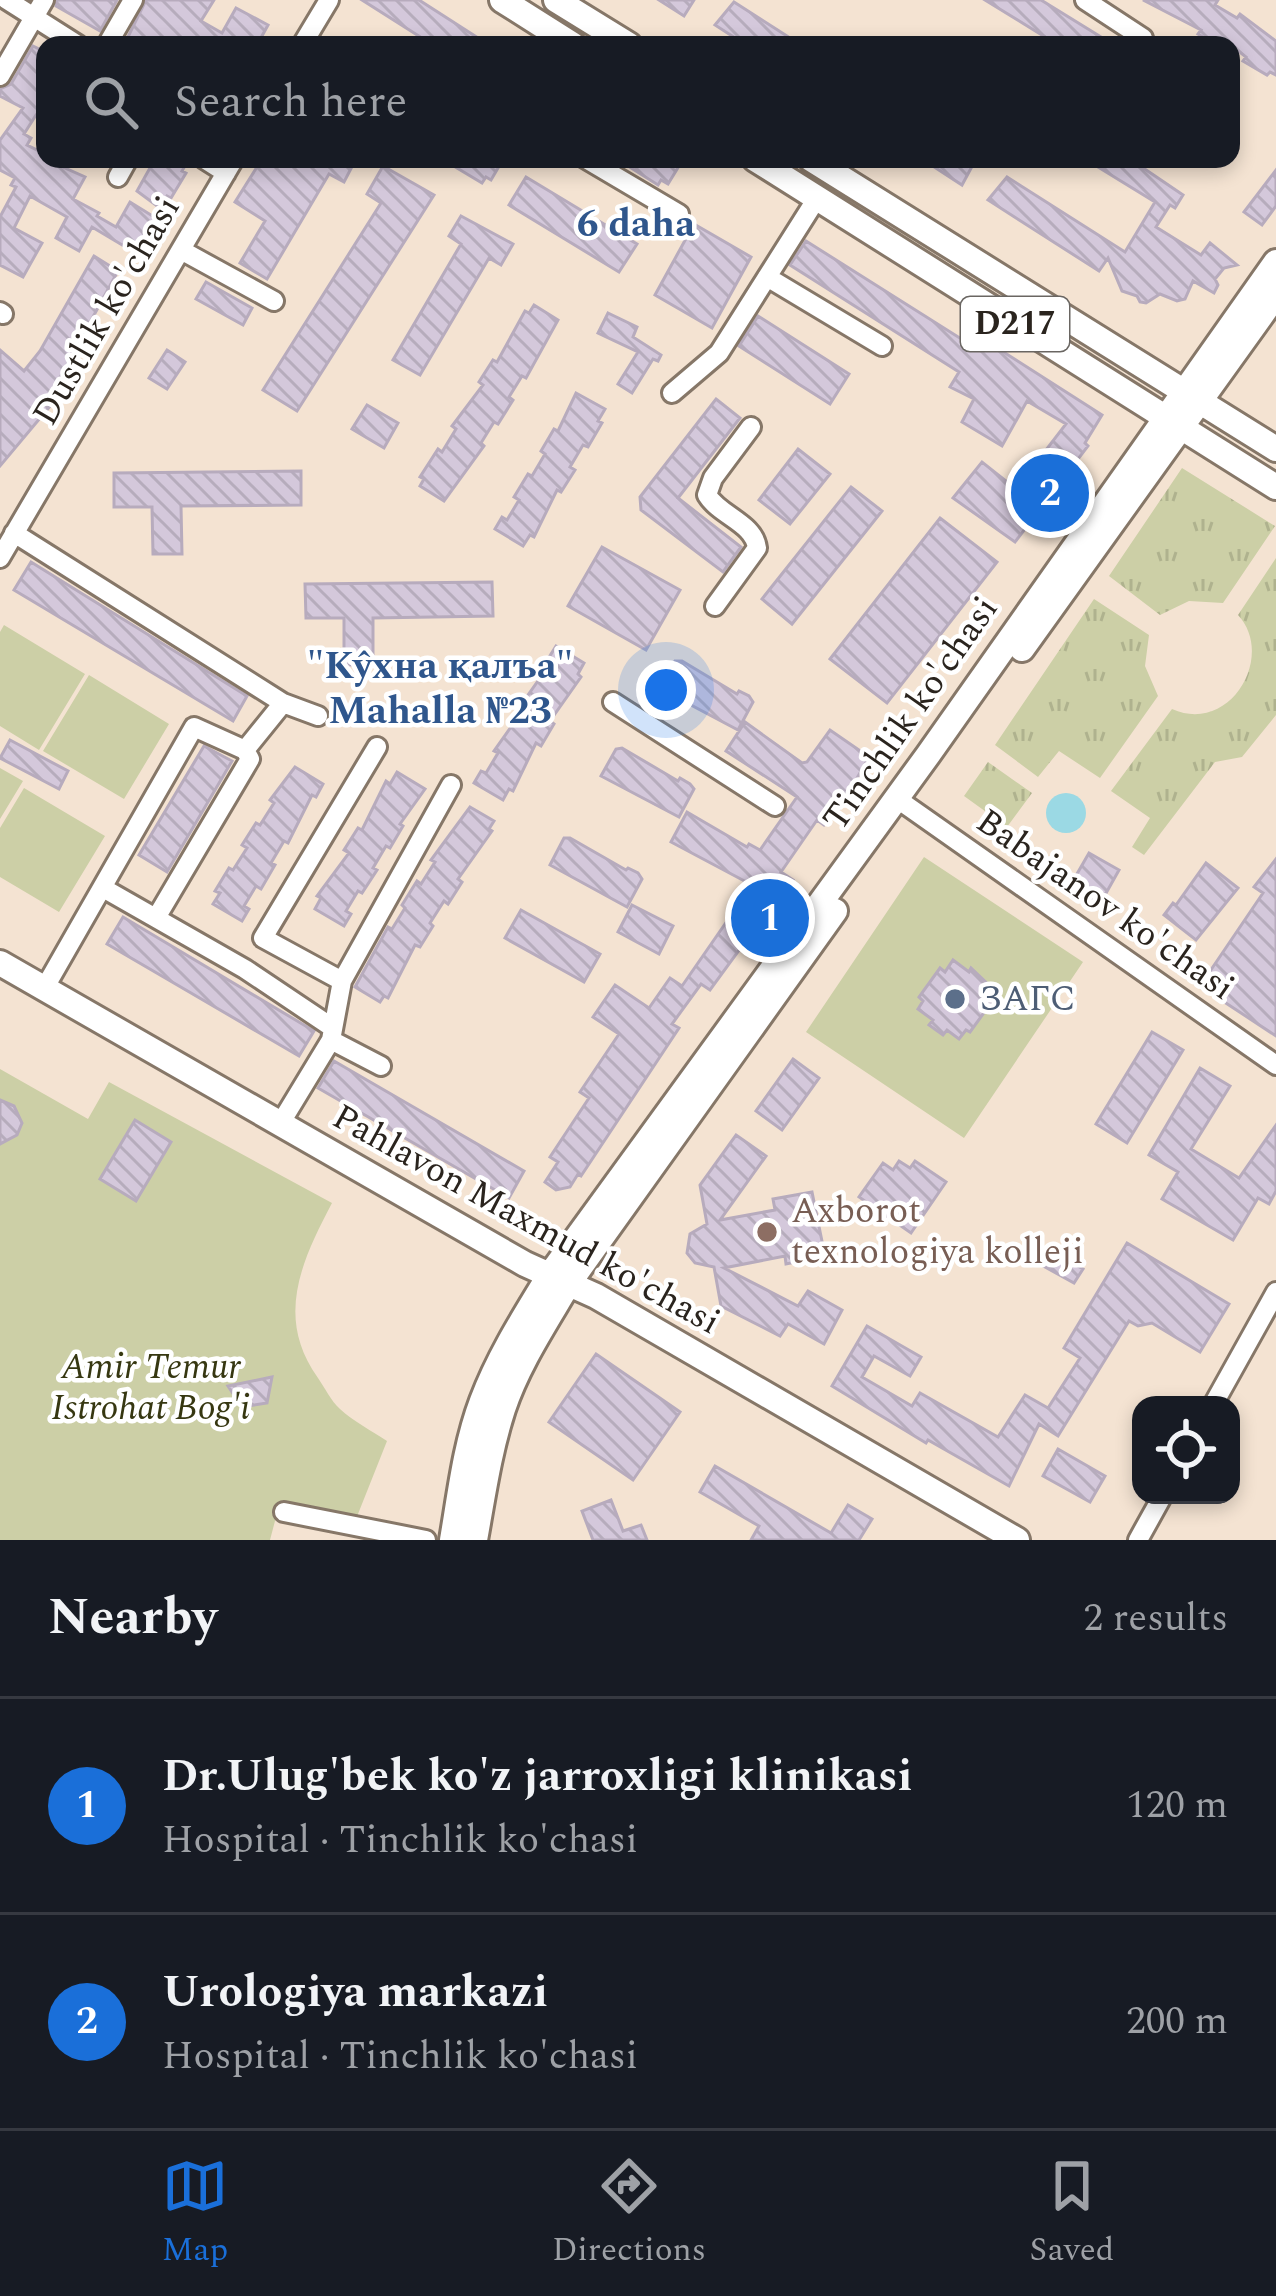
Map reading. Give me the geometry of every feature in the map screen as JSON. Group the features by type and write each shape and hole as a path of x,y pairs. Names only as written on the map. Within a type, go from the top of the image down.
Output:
{"main road":[{"path":"502,0 559,36"},
{"path":"556,0 614,36"},
{"name":"D217","path":"769,168 1276,487"},
{"name":"D217","path":"826,168 1276,449"},
{"name":"Tinchlik ko'chasi","path":"559,1274 1172,424 1276,262"},
{"name":"Tinchlik ko'chasi","path":"1191,397 1276,295"},
{"name":"Pahlavon Maxmud ko'chasi","path":"0,963 280,1124 559,1274 1017,1540"},
{"path":"452,1540 466,1452 482,1402 509,1340 559,1274"},
{"path":"476,1540 503,1407 559,1274"}],"street":[{"path":"7,0 39,8 69,36"},
{"path":"112,36 133,0"},
{"path":"307,36 329,0"},
{"path":"1085,0 1140,36"},
{"path":"0,76 39,8"},
{"path":"118,177 123,168"},
{"name":"Dustlik ko'chasi","path":"0,558 229,168"},
{"path":"601,168 679,214"},
{"path":"672,393 719,353 817,198"},
{"path":"181,250 274,302"},
{"path":"767,277 882,346"},
{"path":"715,606 757,548 749,530 714,506 707,495 712,478 751,427"},
{"path":"14,533 283,703 318,716"},
{"path":"613,702 775,806"},
{"path":"245,750 283,703"},
{"path":"44,989 194,727 245,750 250,759 156,918"},
{"path":"245,969 377,747"},
{"path":"280,1124 332,1034 342,981 452,785"},
{"name":"Babajanov ko'chasi","path":"902,803 1276,1065"},
{"path":"103,888 245,969 381,1066"},
{"path":"263,938 342,981"},
{"path":"1218,1396 1276,1292"},
{"path":"1138,1540 1158,1504"},
{"path":"284,1512 426,1540"}],"green space":[{"path":"1182,468 1275,526 1223,603 1189,601 1160,615 1109,576"},
{"path":"1276,558 1276,715 1242,757 1215,762 1144,855 1132,847 1150,818 1111,791 1172,709 1193,714 1212,711 1241,687 1252,651 1238,615"},
{"path":"1094,599 1149,635 1145,666 1158,696 1100,778 1059,751 1038,777 995,745"},
{"path":"4,625 85,674 39,750 0,726 0,632"},
{"path":"89,675 169,724 124,799 43,751"},
{"path":"988,762 1032,793 1007,827 964,796"},
{"path":"0,768 23,781 0,819"},
{"path":"24,788 105,836 59,912 0,877 0,828"},
{"path":"924,857 1083,962 964,1138 806,1032"},
{"name":"Amir Temur Istrohat Bog'i","path":"0,1069 88,1119 109,1082 332,1203 303,1268 295,1312 305,1356 331,1398 387,1441 356,1519 280,1502 270,1540 0,1540"}],"water":[{"path":"1066,793 1080,799 1086,813 1080,827 1066,833 1052,827 1046,813 1052,799"}],"building":[{"path":"57,0 117,0 100,31 56,6"},
{"path":"146,0 214,0 201,21 222,33 236,8 268,25 262,36 128,36"},
{"path":"362,0 419,0 475,36 419,36"},
{"path":"659,0 694,0 684,16"},
{"path":"985,0 1041,0 1099,36 1043,36"},
{"path":"1143,0 1218,0 1215,5 1237,18 1240,14 1276,41 1276,75 1243,61 1240,36 1201,36 1201,30"},
{"path":"734,2 787,36 732,36 715,25"},
{"path":"36,48 36,115 24,134 31,138 27,145 36,150 36,168 65,168 85,177 73,199 116,227 130,202 159,220 134,252 92,227 79,251 56,238 67,217 30,196 14,228 42,243 23,277 0,265 0,217 16,187 11,185 15,178 0,170 0,140 23,108 0,96 0,89 11,84"},
{"path":"150,168 184,168 186,173 160,208 137,191"},
{"path":"256,168 351,168 344,182 329,174 267,279 240,263 265,221 235,202"},
{"path":"382,168 387,168 434,195 297,411 263,390 381,203 367,194"},
{"path":"457,168 498,168 491,180 486,177 482,183"},
{"path":"631,168 678,168 668,184 661,180 658,185"},
{"path":"936,168 971,168 962,185"},
{"path":"1100,168 1143,168 1183,195 1156,227 1201,255 1210,243 1237,265 1224,268 1215,279 1214,293 1193,281 1185,299 1160,294 1140,302 1122,291 1108,258 1099,271 988,200 1007,177 1125,252 1155,202"},
{"path":"1276,170 1276,206 1262,225 1244,212"},
{"path":"526,177 637,244 619,272 509,205"},
{"path":"461,216 513,244 501,265 489,258 420,375 393,360 461,244 449,236"},
{"path":"694,224 751,257 712,328 655,295"},
{"path":"806,241 974,347 980,337 1102,415 1085,443 1088,446 1015,542 953,498 982,462 1016,489 1066,424 1027,401 1002,446 962,422 974,399 950,387 959,372 790,265"},
{"path":"94,256 118,271 51,394 56,399 0,466 0,350 24,371"},
{"path":"206,282 252,308 243,325 196,299"},
{"path":"534,305 558,320 526,378 522,376 509,397 513,400 498,424 494,422 481,443 484,446 444,501 420,486 424,479 420,477 438,449 442,452 456,429 452,426 483,385 479,382 493,360 497,362 525,311 529,313"},
{"path":"608,313 637,327 633,337 661,355 658,361 653,359 632,393 618,384 638,352 598,333"},
{"path":"758,316 849,374 830,404 739,346"},
{"path":"167,350 185,362 167,389 149,378"},
{"path":"576,393 605,409 598,421 602,423 588,447 583,445 570,467 575,470 561,492 557,490 534,537 530,535 523,546 495,529 519,500 514,497 528,474 532,476 545,454 541,451 554,429 558,431"},
{"path":"716,399 740,418 678,498 741,547 723,572 641,510 640,497"},
{"path":"367,405 398,423 384,448 352,429"},
{"path":"798,449 830,474 790,524 759,500"},
{"path":"301,471 301,505 181,506 182,554 153,554 152,507 114,507 114,473"},
{"path":"851,487 882,511 792,624 762,599"},
{"path":"940,518 997,562 887,703 830,659"},
{"path":"602,547 680,590 646,650 568,606"},
{"path":"31,562 247,696 233,721 14,590"},
{"path":"492,582 493,616 373,618 373,665 344,665 344,618 306,618 305,584"},
{"path":"556,646 584,663 581,677 550,721 554,724 541,746 536,743 513,791 509,789 503,800 474,783 498,753 494,751 525,707 521,705 552,661 548,659"},
{"path":"675,661 749,696 753,702 738,730 661,689"},
{"path":"745,722 802,763 830,730 869,757 840,808 824,825 817,820 781,872 793,880 764,922 710,990 701,984 672,1024 679,1028 581,1176 570,1187 556,1190 545,1182 558,1162 550,1157 589,1098 580,1092 619,1034 593,1017 615,985 649,1008 670,978 682,986 752,885 671,842 687,812 760,850 797,797 726,751"},
{"path":"10,740 68,771 59,789 0,758"},
{"path":"204,746 232,761 167,872 139,855"},
{"path":"616,749 690,784 694,789 679,817 601,776"},
{"path":"295,767 323,784 271,863 275,865 261,889 256,886 244,906 249,909 242,921 213,904 220,893 215,891 229,868 233,870 247,848 242,845 256,823 260,825 274,803 270,800"},
{"path":"397,772 425,789 400,824 390,848 386,846 373,868 377,870 346,911 351,914 344,926 315,909 321,898 317,896 349,853 344,850 358,828 362,830 386,781 390,784"},
{"path":"470,807 494,821 492,831 458,879 462,882 448,904 444,901 430,923 433,926 420,947 415,945 388,998 380,1002 355,987 417,881 421,884 435,862 431,860"},
{"path":"564,838 638,873 642,879 627,907 550,865"},
{"path":"1089,853 1119,870 1100,904 1070,886"},
{"path":"1276,859 1276,1036 1200,986 1263,893 1254,887"},
{"path":"1206,863 1238,888 1196,940 1164,915"},
{"path":"632,905 673,926 659,954 618,932"},
{"path":"521,910 600,954 584,982 505,938"},
{"path":"123,917 314,1031 299,1056 107,944"},
{"name":"ЗАГС","path":"953,960 969,972 971,968 995,991 970,1032 966,1030 959,1039 929,1025 933,1020 918,1009 923,1001 919,997 940,968 945,972"},
{"path":"1152,1032 1183,1050 1127,1143 1096,1124"},
{"path":"793,1059 819,1078 782,1130 756,1111"},
{"path":"334,1061 524,1171 509,1198 318,1088"},
{"path":"1200,1068 1230,1086 1191,1149 1239,1178 1276,1125 1276,1191 1269,1204 1258,1198 1233,1240 1162,1199 1178,1172 1149,1155"},
{"path":"0,1100 14,1106 22,1123 17,1135 0,1144"},
{"path":"135,1120 171,1142 136,1201 100,1179"},
{"path":"736,1135 766,1156 720,1220 775,1210 773,1199 812,1192 825,1256 786,1264 785,1256 724,1268 798,1306 808,1291 842,1310 824,1344 788,1324 780,1336 721,1306 714,1267 695,1263 687,1253 690,1234 707,1224 700,1185"},
{"path":"899,1161 910,1168 915,1161 946,1182 911,1233 859,1197 883,1163 893,1170"},
{"path":"1127,1243 1229,1304 1200,1352 1152,1323 1138,1326 1129,1321 1058,1436 1039,1424 1009,1486 832,1386 867,1326 921,1357 910,1376 874,1356 862,1377 912,1406 920,1393 998,1437 1025,1395 1048,1408 1080,1358 1064,1348"},
{"path":"1045,1248 1083,1269 1074,1283 1036,1262"},
{"path":"596,1354 680,1412 633,1480 549,1422"},
{"path":"272,1377 267,1403 242,1407 228,1386"},
{"path":"1058,1449 1105,1476 1090,1502 1043,1476"},
{"path":"715,1466 831,1533 848,1505 872,1519 859,1540 751,1540 759,1526 700,1492"},
{"path":"611,1500 623,1531 641,1525 647,1540 593,1540 582,1511"}],"place":[{"name":"Urologiya markazi","path":"1050,493"},
{"name":"Dr.Ulug'bek ko'z jarroxligi klinikasi","path":"770,918"},
{"name":"ЗАГС","path":"955,999"},
{"name":"Axborot texnologiya kolleji","path":"767,1232"}],"district":[{"name":"6 daha","path":"636,224"},
{"name":"\"Kŷхна қалъа\" Mahalla №23","path":"440,688"}]}
